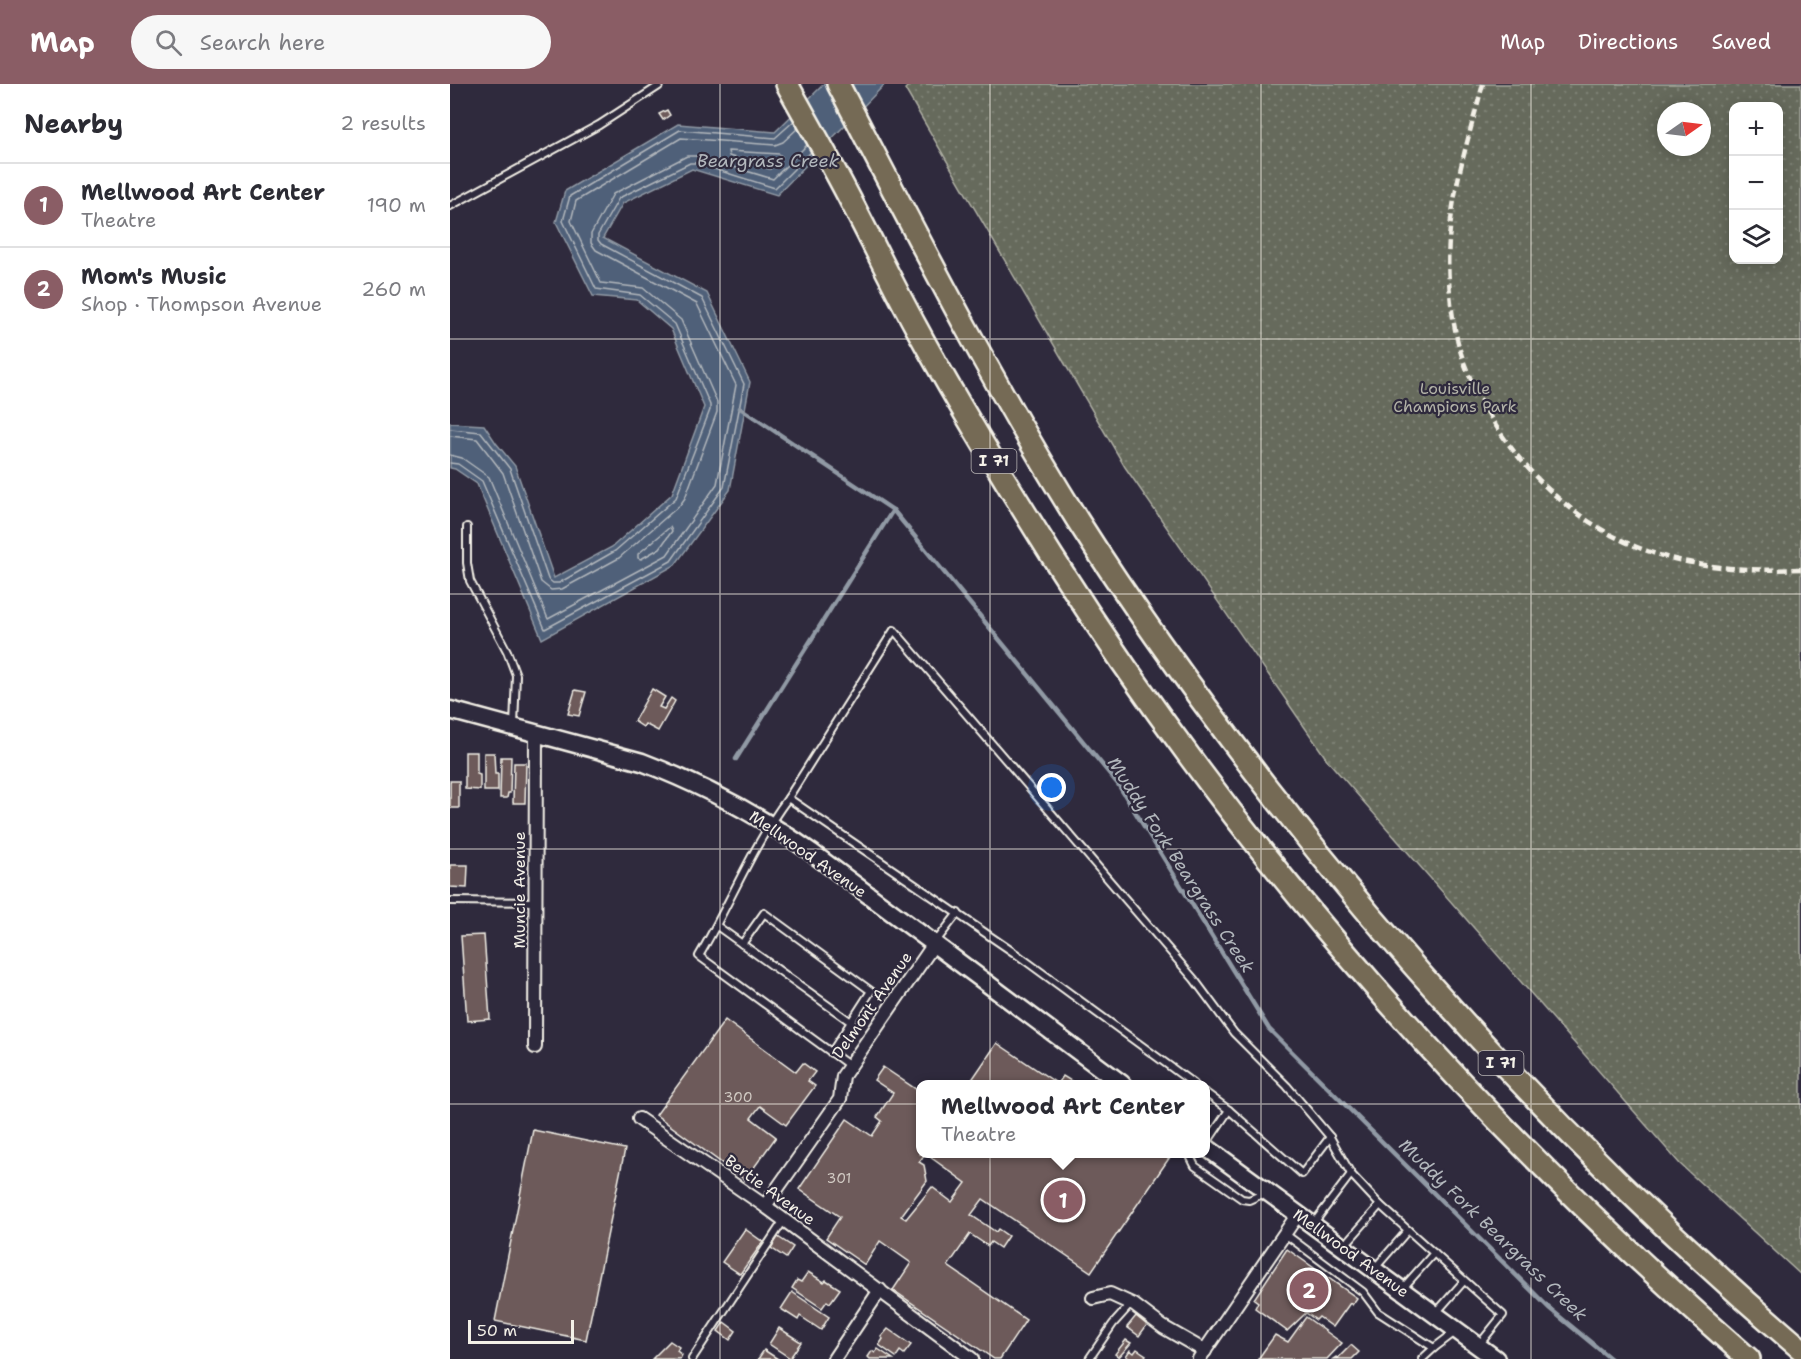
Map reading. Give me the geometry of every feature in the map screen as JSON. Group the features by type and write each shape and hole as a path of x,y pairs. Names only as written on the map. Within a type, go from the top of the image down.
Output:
{"highway":[{"name":"I 71","path":"787,84 915,326 963,410 1053,557 1118,655 1212,784 1311,911 1413,1030 1486,1109 1626,1248 1749,1359"},
{"name":"I 71","path":"838,84 973,344 1014,416 1098,551 1180,672 1234,745 1347,889 1475,1035 1575,1141 1673,1236 1801,1349"}],"street":[{"name":"Mellwood Avenue","path":"450,710 642,762 690,783 769,824 811,852 1117,1080"},
{"name":"Muncie Avenue","path":"536,733 536,1047"},
{"name":"Delmont Avenue","path":"765,1206 840,1099 843,1076 934,944"},
{"name":"Bertie Avenue","path":"639,1119 765,1206 880,1290"},
{"name":"Mellwood Avenue","path":"1210,1148 1457,1330 1484,1354"},
{"path":"1093,1298 1110,1294 1131,1304 1202,1355 1298,1214"},
{"path":"834,1359 880,1290 972,1359"}],"lane":[{"path":"450,206 599,125 659,86"},
{"path":"467,526 467,563 470,581 507,651 516,675 514,726"},
{"path":"850,1066 699,956 717,926 769,824 788,798 894,630 1188,971 1234,1033 1287,1086 1330,1137 1351,1174 1380,1205 1503,1315 1484,1354"},
{"path":"788,798 958,913 1189,1080"},
{"path":"450,901 536,902"},
{"path":"742,944 764,913 871,991 831,1053"},
{"path":"934,944 958,913"},
{"path":"717,926 852,1022"},
{"path":"1210,1096 1302,1174 1330,1137"},
{"path":"1210,1139 1229,1110"},
{"path":"1191,1158 1196,1166 1242,1199 1250,1200 1267,1192"},
{"path":"1313,1224 1351,1174"},
{"path":"1343,1246 1380,1205"},
{"path":"692,1359 784,1220"},
{"path":"1374,1269 1408,1230"},
{"path":"1285,1234 1363,1292 1378,1312 1434,1348"},
{"path":"1402,1290 1434,1253"},
{"path":"1435,1314 1464,1281"},
{"path":"1089,1359 1113,1324 1131,1304"},
{"path":"1422,1359 1457,1330"}],"green space":[{"name":"Louisville Champions Park","path":"910,84 1801,84 1801,1275 1680,1164 1328,761 1125,467 905,89"}],"water":[{"name":"Beargrass Creek","path":"824,84 885,84 777,195 692,169 623,203 603,238 707,293 750,382 730,490 675,565 542,639 477,484 450,468 450,423 484,425 515,466 554,578 612,547 672,494 704,407 671,329 637,300 593,296 556,222 565,191 678,124 775,132"}],"building":[{"path":"667,110 670,115 663,120 659,114"},
{"path":"652,689 665,697 659,707 664,709 671,698 675,701 658,731 645,724 643,727 634,721"},
{"path":"575,690 586,692 579,716 568,714"},
{"path":"465,752 477,752 480,790 465,789"},
{"path":"484,753 494,753 498,791 484,791"},
{"path":"501,757 511,757 510,793 507,798 500,798"},
{"path":"514,763 526,763 525,803 513,803"},
{"path":"450,781 459,781 459,808 450,808"},
{"path":"450,865 468,865 467,888 450,887"},
{"path":"484,935 490,1019 467,1021 461,936"},
{"path":"725,1020 796,1072 803,1063 815,1072 808,1081 815,1086 786,1125 760,1106 751,1118 776,1137 745,1180 656,1115"},
{"path":"997,1043 1052,1080 972,1080"},
{"path":"883,1067 916,1089 916,1158 922,1158 919,1162 924,1165 927,1181 901,1216 906,1219 932,1187 952,1202 966,1183 932,1158 1169,1158 1091,1272 983,1199 971,1215 996,1232 998,1229 1008,1236 1000,1248 991,1242 988,1246 970,1234 948,1266 1026,1320 1000,1359 994,1359 893,1290 911,1263 880,1241 865,1265 826,1238 840,1217 799,1189 847,1119 872,1136 882,1121 877,1117 893,1093 874,1080"},
{"path":"533,1130 625,1149 586,1340 495,1321"},
{"path":"745,1229 763,1242 740,1274 722,1262"},
{"path":"778,1237 793,1247 786,1258 771,1248"},
{"path":"1287,1249 1357,1298 1352,1305 1350,1303 1333,1327 1319,1317 1316,1320 1306,1313 1287,1331 1255,1308 1258,1302 1254,1299"},
{"path":"808,1272 840,1289 830,1303 827,1301 822,1308 792,1288 797,1280 801,1282"},
{"path":"792,1292 829,1317 821,1330 800,1316 798,1320 781,1309"},
{"path":"1136,1316 1147,1325 1139,1336 1127,1327"},
{"path":"1306,1317 1342,1343 1327,1359 1258,1359 1275,1335 1288,1342"},
{"path":"724,1322 736,1331 730,1340 718,1331"},
{"path":"779,1328 801,1342 790,1358 769,1344"},
{"path":"888,1329 911,1345 904,1354 900,1351 896,1357 879,1345 883,1339 881,1337"},
{"path":"1126,1340 1131,1343 1119,1357 1115,1354"},
{"path":"670,1341 679,1347 677,1351 682,1355 680,1359 652,1359"},
{"path":"1351,1345 1359,1352 1352,1359 1333,1359 1338,1358"},
{"path":"878,1349 893,1359 870,1359 868,1357 872,1351 875,1353"},
{"path":"1137,1349 1146,1355 1143,1359 1130,1359 1126,1356 1130,1350 1134,1353"},
{"path":"764,1350 778,1359 758,1359"}],"waterway":[{"name":"Muddy Fork Beargrass Creek","path":"740,408 893,510 1118,784 1269,1029 1549,1308 1611,1359"},
{"path":"736,759 893,510"}],"railway":[{"path":"1483,84 1463,156 1453,206 1448,256 1449,281 1454,324 1465,365 1480,399 1499,430 1521,460 1547,488 1575,512 1606,532 1639,548 1674,559 1721,567 1801,569"}],"place":[{"name":"Mellwood Art Center","path":"1063,1200"},
{"name":"Mom's Music","path":"1309,1290"}]}
